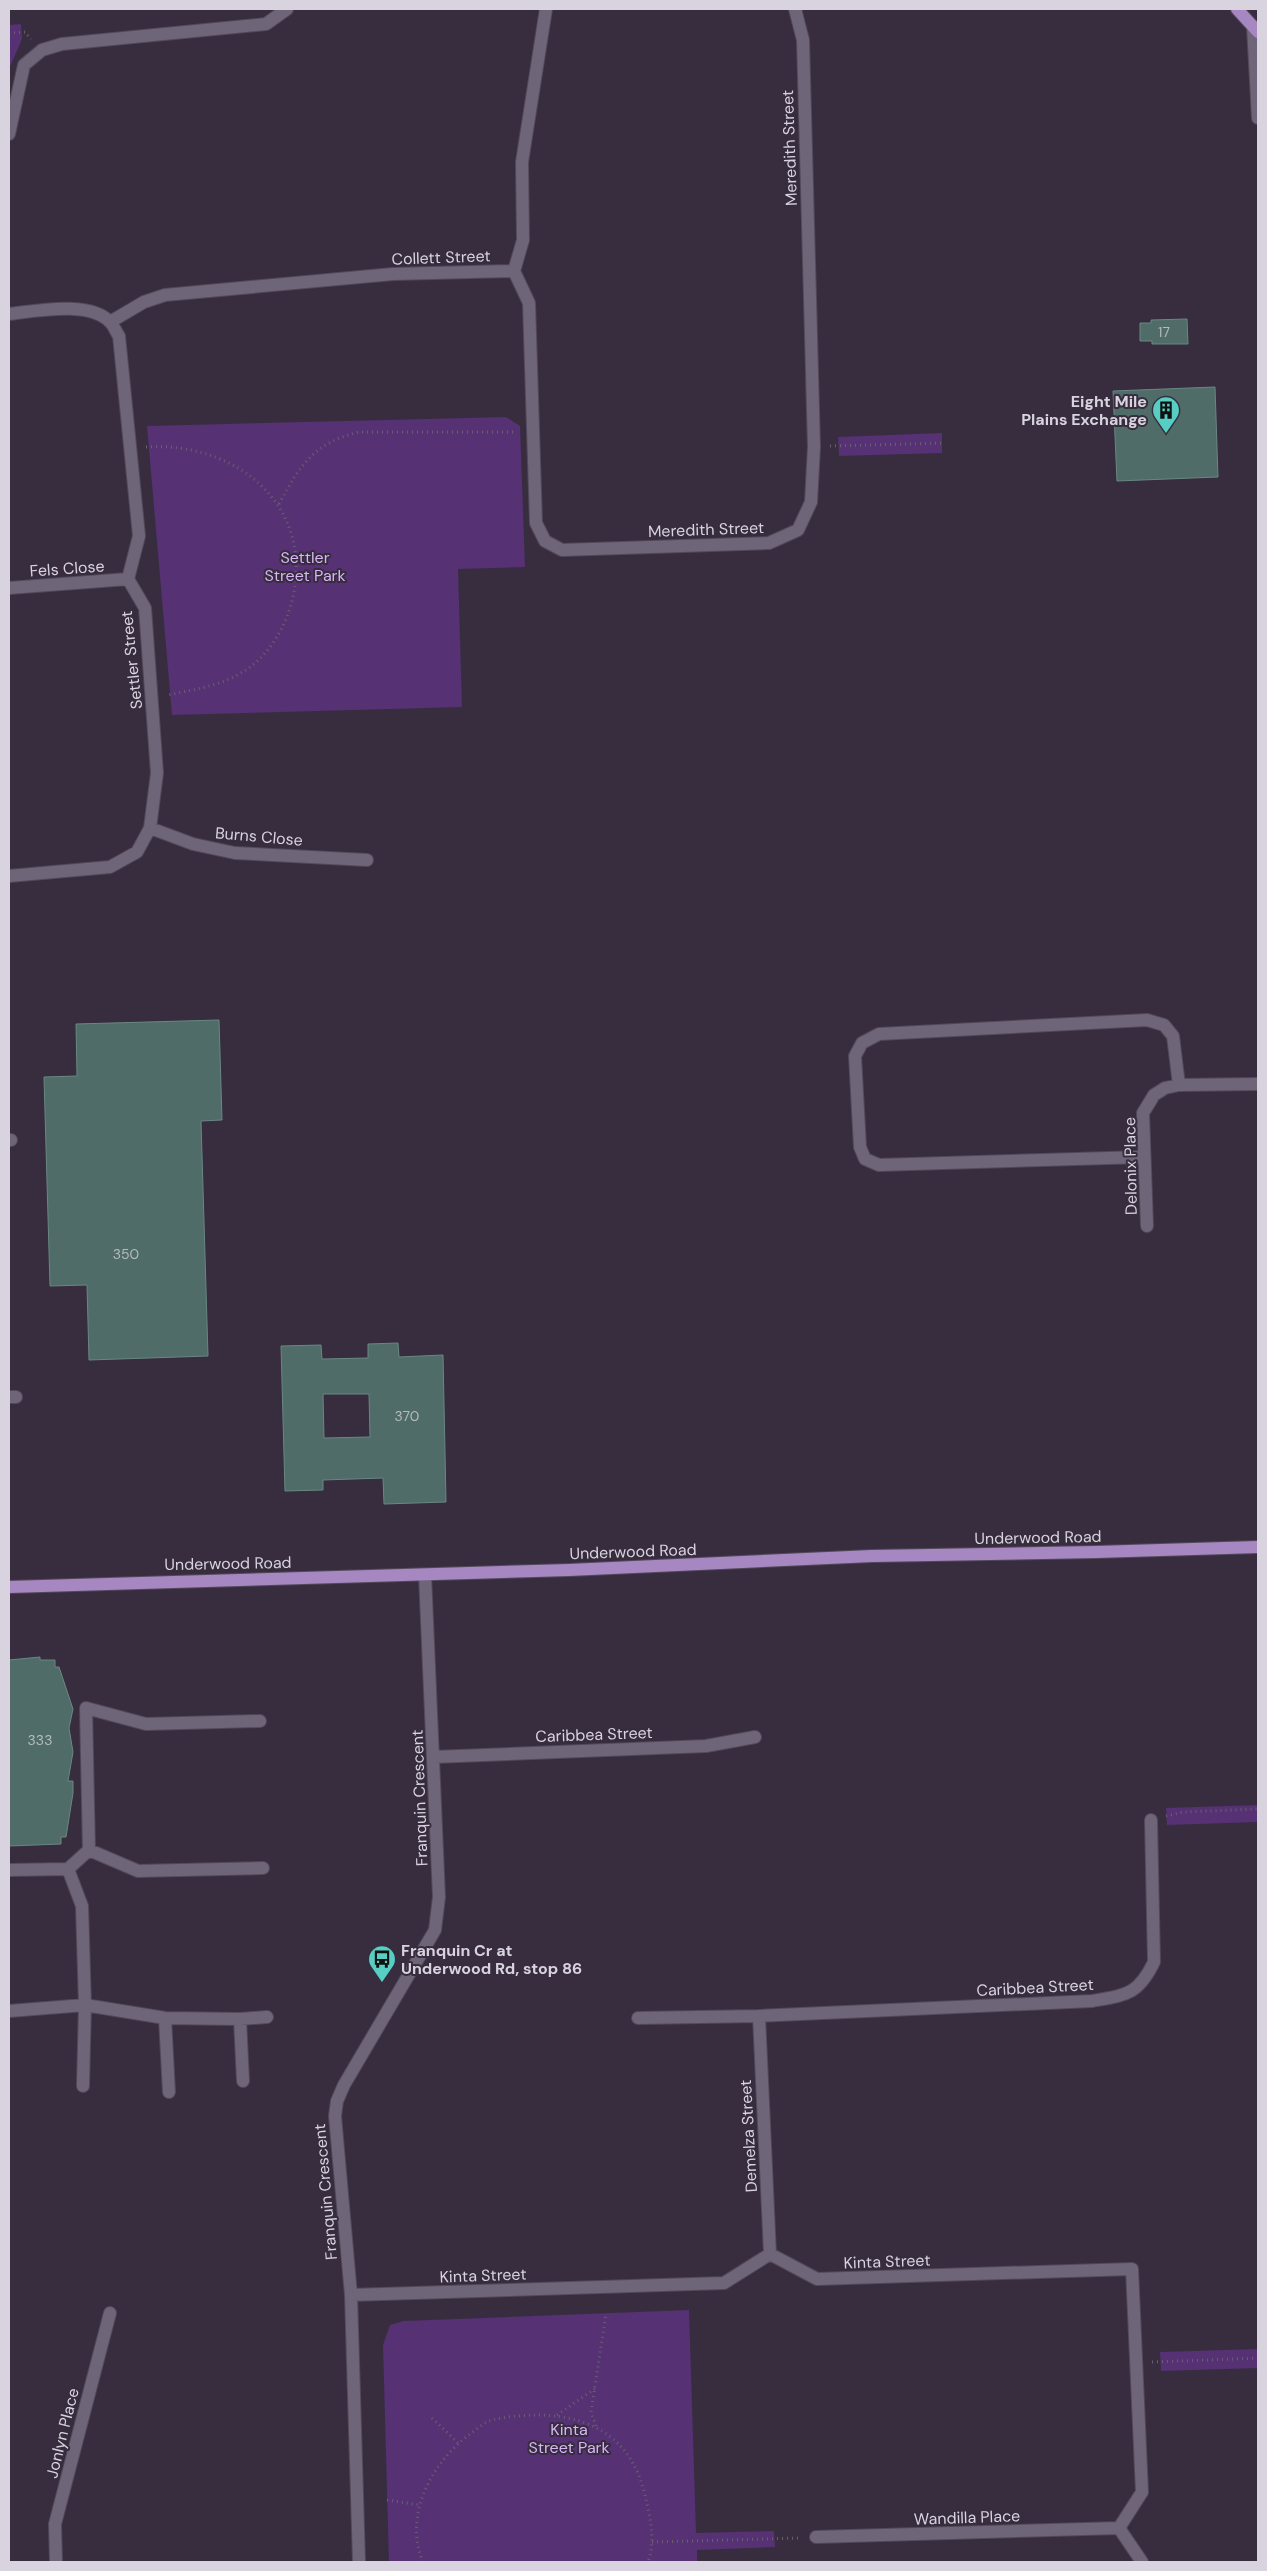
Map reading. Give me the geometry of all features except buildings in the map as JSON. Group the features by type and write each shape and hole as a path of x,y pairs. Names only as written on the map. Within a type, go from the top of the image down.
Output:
{"main road":[{"path":"1237,9 1256,29"},
{"name":"Underwood Road","path":"9,1587 425,1575 882,1556 1258,1547"}],"street":[{"path":"9,134 24,65 42,50 62,44 266,24 287,9"},
{"name":"Collett Street","path":"110,322 144,302 165,295 393,274 514,271 523,240 522,162 546,9"},
{"name":"Meredith Street","path":"514,271 529,302 536,523 545,542 562,550 769,543 798,530 811,502 814,447 803,40 795,9"},
{"path":"1256,29 1258,118"},
{"path":"9,314 68,309 90,311 110,322 119,336 139,536 128,580"},
{"name":"Fels Close","path":"9,588 128,580"},
{"name":"Settler Street","path":"9,876 110,867 137,852 150,828 157,773 145,608 128,580"},
{"name":"Burns Close","path":"150,828 193,844 235,853 367,860"},
{"path":"1143,1157 879,1165 865,1159 860,1147 855,1056 862,1043 879,1034 1147,1020 1164,1025 1174,1036 1179,1086"},
{"name":"Delonix Place","path":"1147,1226 1143,1157 1143,1113 1154,1095 1165,1088 1179,1086 1258,1084"},
{"name":"Franquin Crescent","path":"360,2562 351,2295 335,2116 344,2085 435,1930 439,1897 425,1575"},
{"path":"9,1870 68,1869 89,1850 86,1708 146,1724 260,1721"},
{"name":"Caribbea Street","path":"434,1757 706,1746 755,1737"},
{"name":"Caribbea Street","path":"638,2018 759,2016 1092,2001 1125,1995 1145,1981 1154,1962 1151,1820"},
{"path":"89,1850 138,1871 263,1868"},
{"path":"68,1869 82,1906 85,2005 83,2086"},
{"path":"9,2011 85,2005 165,2018 240,2019 266,2017"},
{"name":"Demelza Street","path":"759,2016 770,2254"},
{"path":"165,2018 169,2092"},
{"path":"240,2019 242,2081"},
{"name":"Kinta Street","path":"351,2295 724,2283 770,2254 816,2280 1132,2268 1142,2492 1119,2528"},
{"name":"Jonlyn Place","path":"56,2562 55,2524 110,2313"},
{"path":"1119,2528 1142,2562"},
{"name":"Wandilla Place","path":"816,2538 1119,2528"}],"path":[{"path":"278,504 297,470 309,457 325,444 342,436 358,432 533,433"},
{"path":"814,447 944,443"},
{"path":"130,448 157,446 191,450 226,460 253,478 278,504 295,542 298,579 289,614 273,643 251,666 222,682 152,699"},
{"path":"1151,1820 1184,1812 1258,1809"},
{"path":"597,2427 591,2412 606,2314"},
{"path":"1136,2363 1258,2358"},
{"path":"556,2416 596,2388"},
{"path":"423,2562 420,2554 416,2522 422,2495 438,2466 458,2443 487,2422 522,2415 556,2416 586,2421 620,2444 640,2476 650,2516 652,2542 648,2562"},
{"path":"432,2418 458,2443"},
{"path":"387,2500 420,2504"},
{"path":"652,2542 816,2538"}],"green space":[{"path":"21,24 22,39 9,69 9,25"},
{"name":"Settler Street Park","path":"506,417 520,426 525,567 458,569 462,707 172,715 147,426"},
{"path":"942,433 942,453 839,456 838,437"},
{"path":"1258,1805 1258,1822 1167,1825 1166,1808"},
{"name":"Kinta Street Park","path":"689,2310 696,2533 774,2531 775,2547 697,2550 697,2562 389,2562 383,2345 390,2325 403,2321"},
{"path":"1258,2349 1258,2368 1161,2371 1160,2352"}],"place":[{"name":"Eight Mile Plains Exchange","path":"1166,434"},
{"name":"Franquin Cr at Underwood Rd, stop 86","path":"382,1983"}]}
